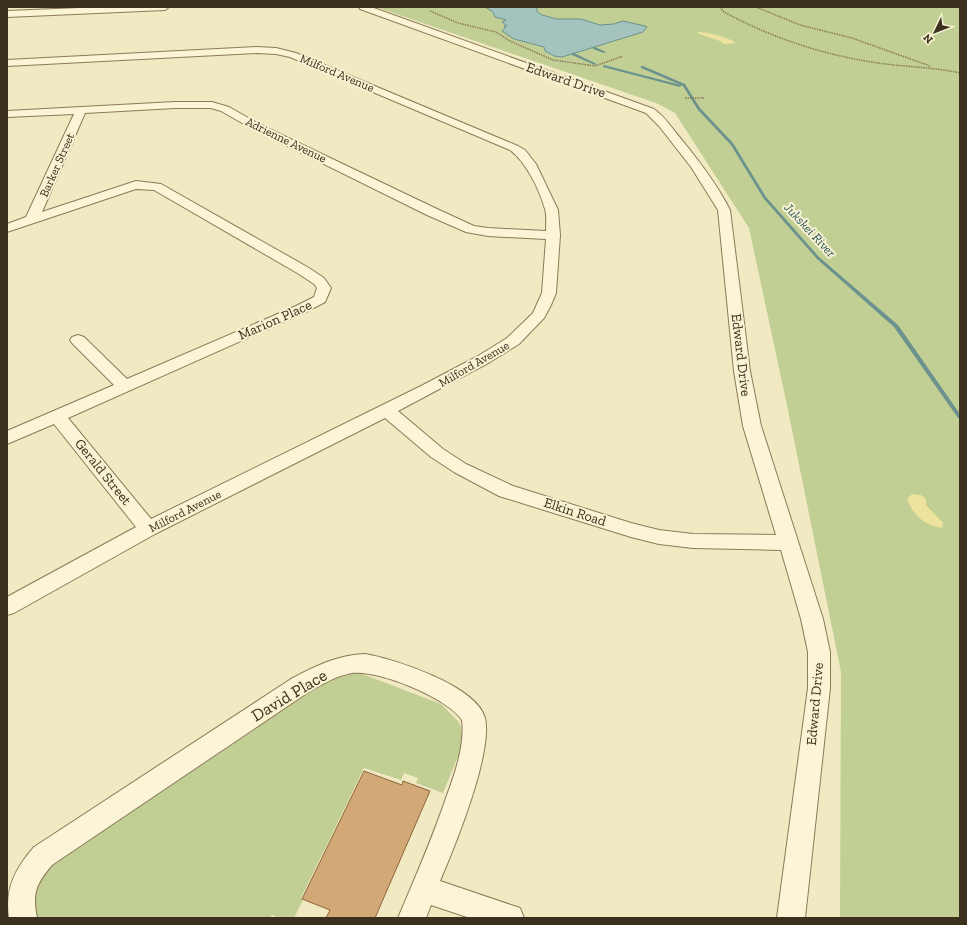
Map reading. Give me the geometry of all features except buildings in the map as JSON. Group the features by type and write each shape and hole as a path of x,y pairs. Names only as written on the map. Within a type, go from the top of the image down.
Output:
{"street":[{"path":"7,14 165,7"},
{"name":"Edward Drive","path":"363,7 650,111 658,117 712,188 724,210 745,391 752,426 812,619 819,652 819,688 792,918"},
{"name":"Milford Avenue","path":"7,63 257,50 276,51 293,55 514,148 521,153 530,164 549,203 552,210 553,235 549,293 539,315 513,341 484,359 428,389 148,529 7,607"},
{"name":"Adrienne Avenue","path":"7,114 200,104 212,105 225,109 304,150 471,229 488,232 553,235"},
{"name":"Barker Street","path":"32,219 81,110"},
{"name":"Marion Place","path":"7,228 136,185 157,187 304,271 318,281 324,288 323,294 316,302 7,438"},
{"path":"78,340 125,386"},
{"name":"Elkin Road","path":"386,410 437,453 460,468 506,490 631,530 660,537 693,541 788,544"},
{"name":"Gerald Street","path":"57,416 148,529"},
{"name":"David Place","path":"23,918 21,893 28,874 43,856 299,686 324,672 349,663 370,664 394,671 444,692 466,707 474,719 475,737 470,761 424,889 412,918"},
{"path":"424,889 510,918"}],"path":[{"path":"720,7 724,12 757,30 806,48 878,62 960,73"},
{"path":"756,7 800,25 852,38 897,55 944,70"},
{"path":"430,11 458,23 496,32 510,41 553,60 595,66 623,56"},
{"path":"685,98 704,98"}],"green space":[{"path":"376,7 960,7 960,918 840,918 841,672 788,410 749,228 675,113 656,103"},
{"path":"357,672 441,704 458,721 461,727 464,742 443,793 416,783 418,778 404,773 401,780 364,768 301,898 303,900 294,918 279,918 272,915 270,918 33,918 29,891 47,869 144,800 315,687 344,674"}],"sand":[{"path":"697,33 714,34 735,43 724,44 720,41"},
{"path":"912,494 921,495 926,499 926,505 943,523 942,528 930,525 916,515 907,499"}],"water":[{"path":"485,7 537,7 537,12 542,15 557,19 581,19 600,25 614,24 623,21 647,27 643,32 562,57 554,56 545,51 544,47 514,39 502,31 505,28 504,26 507,26 502,22 506,20 495,17 493,12"}],"waterway":[{"path":"594,48 605,52"},
{"path":"573,54 596,64"},
{"path":"604,66 680,86"},
{"name":"Jukskei River","path":"642,67 684,85 699,109 732,144 765,198 818,258 896,326 960,417"}]}
